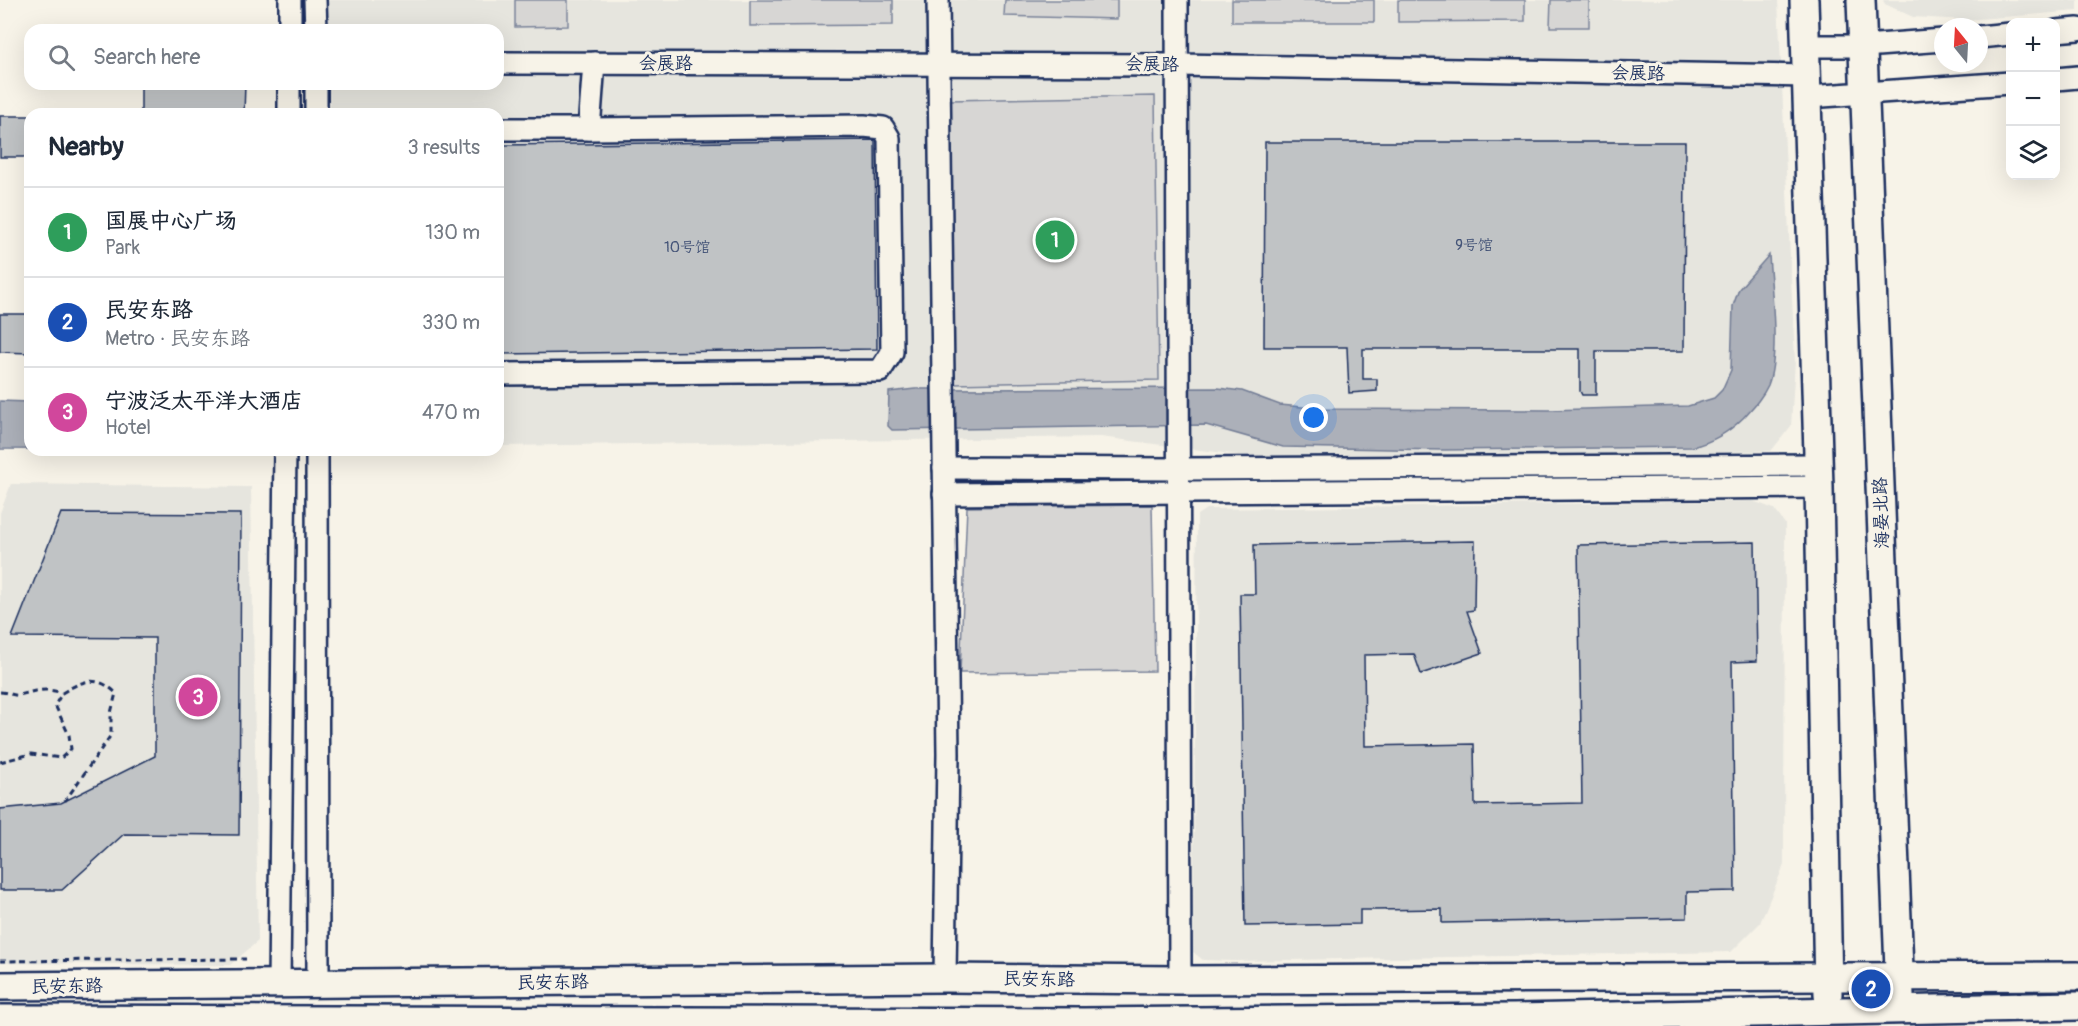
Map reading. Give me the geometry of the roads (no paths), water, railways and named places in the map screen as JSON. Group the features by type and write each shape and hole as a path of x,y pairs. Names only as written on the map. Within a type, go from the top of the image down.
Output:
{"main road":[{"path":"1804,0 1819,476 1829,1018"},
{"name":"海晏北路","path":"1861,0 1900,1017"},
{"name":"民安东路","path":"0,986 945,978 1180,980 2078,976"},
{"path":"279,983 281,1023"},
{"path":"317,1023 318,983"},
{"name":"民安东路","path":"0,1019 281,1023 1514,1022 1900,1017 2078,1005"}],"street":[{"path":"290,0 290,24"},
{"path":"315,0 316,24"},
{"path":"939,0 948,754 945,978"},
{"path":"1177,0 1180,980"},
{"path":"2060,31 2078,29"},
{"path":"1988,36 2006,34"},
{"path":"1807,46 1864,46 1934,41"},
{"name":"会展路","path":"504,63 1178,64 1807,87 1865,94 2006,83"},
{"path":"589,129 594,63"},
{"path":"2060,79 2078,78"},
{"path":"289,90 289,108"},
{"path":"316,90 316,108"},
{"path":"504,129 864,126 883,128 889,138 892,352 880,371 504,374"},
{"path":"279,983 285,456"},
{"path":"317,456 318,983"},
{"path":"944,468 1819,476"},
{"path":"944,494 1180,492 1819,476"}],"place":[{"name":"国展中心广场","path":"1055,240"},
{"name":"宁波泛太平洋大酒店","path":"198,697"},
{"name":"民安东路","path":"1871,989"}]}
